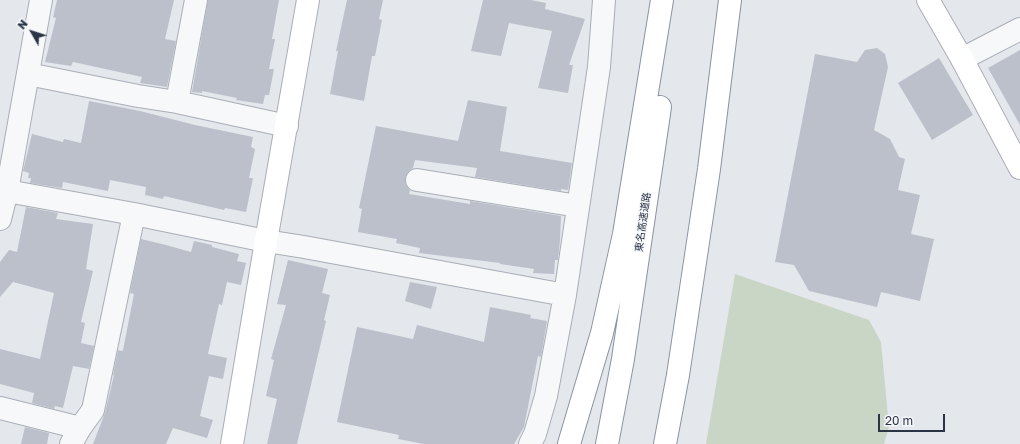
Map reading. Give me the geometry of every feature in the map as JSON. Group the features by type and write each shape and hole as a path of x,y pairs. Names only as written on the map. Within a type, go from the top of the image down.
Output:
{"main road":[{"path":"232,444 308,0"},
{"path":"569,444 602,333 624,234 662,0"},
{"name":"東名高速道路","path":"607,444 623,360 671,31 674,0"},
{"path":"666,444 709,169 730,0"},
{"path":"928,0 962,59 1020,168"}],"street":[{"path":"0,219 7,191 42,0"},
{"path":"177,102 196,0"},
{"path":"530,444 535,434 546,396 565,294 598,67 604,0"},
{"path":"962,59 1020,29"},
{"path":"28,74 138,96 177,102 287,126"},
{"path":"417,180 578,206"},
{"path":"7,191 134,214 266,241 565,294"},
{"path":"0,408 76,436 93,410 134,214"}],"green space":[{"path":"735,274 869,320 881,342 889,427 884,444 706,444"}],"building":[{"path":"57,0 174,0 165,39 176,41 167,87 140,83 142,77 73,62 71,66 45,62 56,18 53,17"},
{"path":"208,0 279,0 272,39 275,39 269,69 274,69 269,95 265,95 263,104 236,100 237,98 202,91 202,93 192,92"},
{"path":"347,0 383,0 379,19 382,20 375,56 372,56 364,101 330,94 338,51 336,51"},
{"path":"483,0 531,0 546,3 545,9 585,19 569,65 573,65 568,93 538,88 552,31 509,23 501,56 471,51"},
{"path":"877,48 885,54 888,67 874,130 890,139 899,157 905,159 898,190 920,195 911,234 934,239 920,301 881,292 877,307 809,291 794,265 775,262 815,54 857,62 865,50"},
{"path":"1020,50 1020,125 988,68"},
{"path":"939,58 973,115 932,140 898,83"},
{"path":"468,100 507,107 500,151 572,163 568,190 561,189 561,191 475,177 477,168 415,160 413,168 408,172 405,178 406,185 410,190 409,194 470,204 470,201 561,216 558,260 555,260 554,274 533,273 534,269 500,263 419,253 420,248 396,243 397,239 358,232 362,209 359,208 376,126 458,141"},
{"path":"89,101 253,137 251,147 255,149 249,178 253,178 246,212 225,208 224,210 164,196 163,199 145,195 146,187 110,180 108,191 63,182 62,188 30,183 31,178 28,178 29,173 23,171 32,134 63,142 64,139 81,143"},
{"path":"26,207 58,213 56,219 93,224 86,269 93,271 81,322 85,323 81,343 94,346 89,369 73,366 63,408 55,406 54,409 32,403 34,393 0,384 0,349 40,359 54,293 13,282 0,297 0,262 9,250 17,252"},
{"path":"141,239 191,252 194,241 212,245 212,247 239,254 237,261 246,263 241,285 227,282 222,305 219,304 208,354 227,358 223,379 209,376 200,416 213,420 207,438 173,428 166,444 93,444 105,413 118,350 123,350 134,294 130,293"},
{"path":"288,260 328,269 322,293 330,295 324,320 326,321 297,444 267,444 277,399 266,396 274,360 271,359 286,305 277,304"},
{"path":"410,282 437,287 431,309 405,301"},
{"path":"490,307 531,315 530,318 547,321 541,357 538,356 524,427 514,444 424,444 398,439 399,435 337,422 357,327 413,339 417,325 484,342"},
{"path":"25,427 49,433 47,444 21,444"}]}
